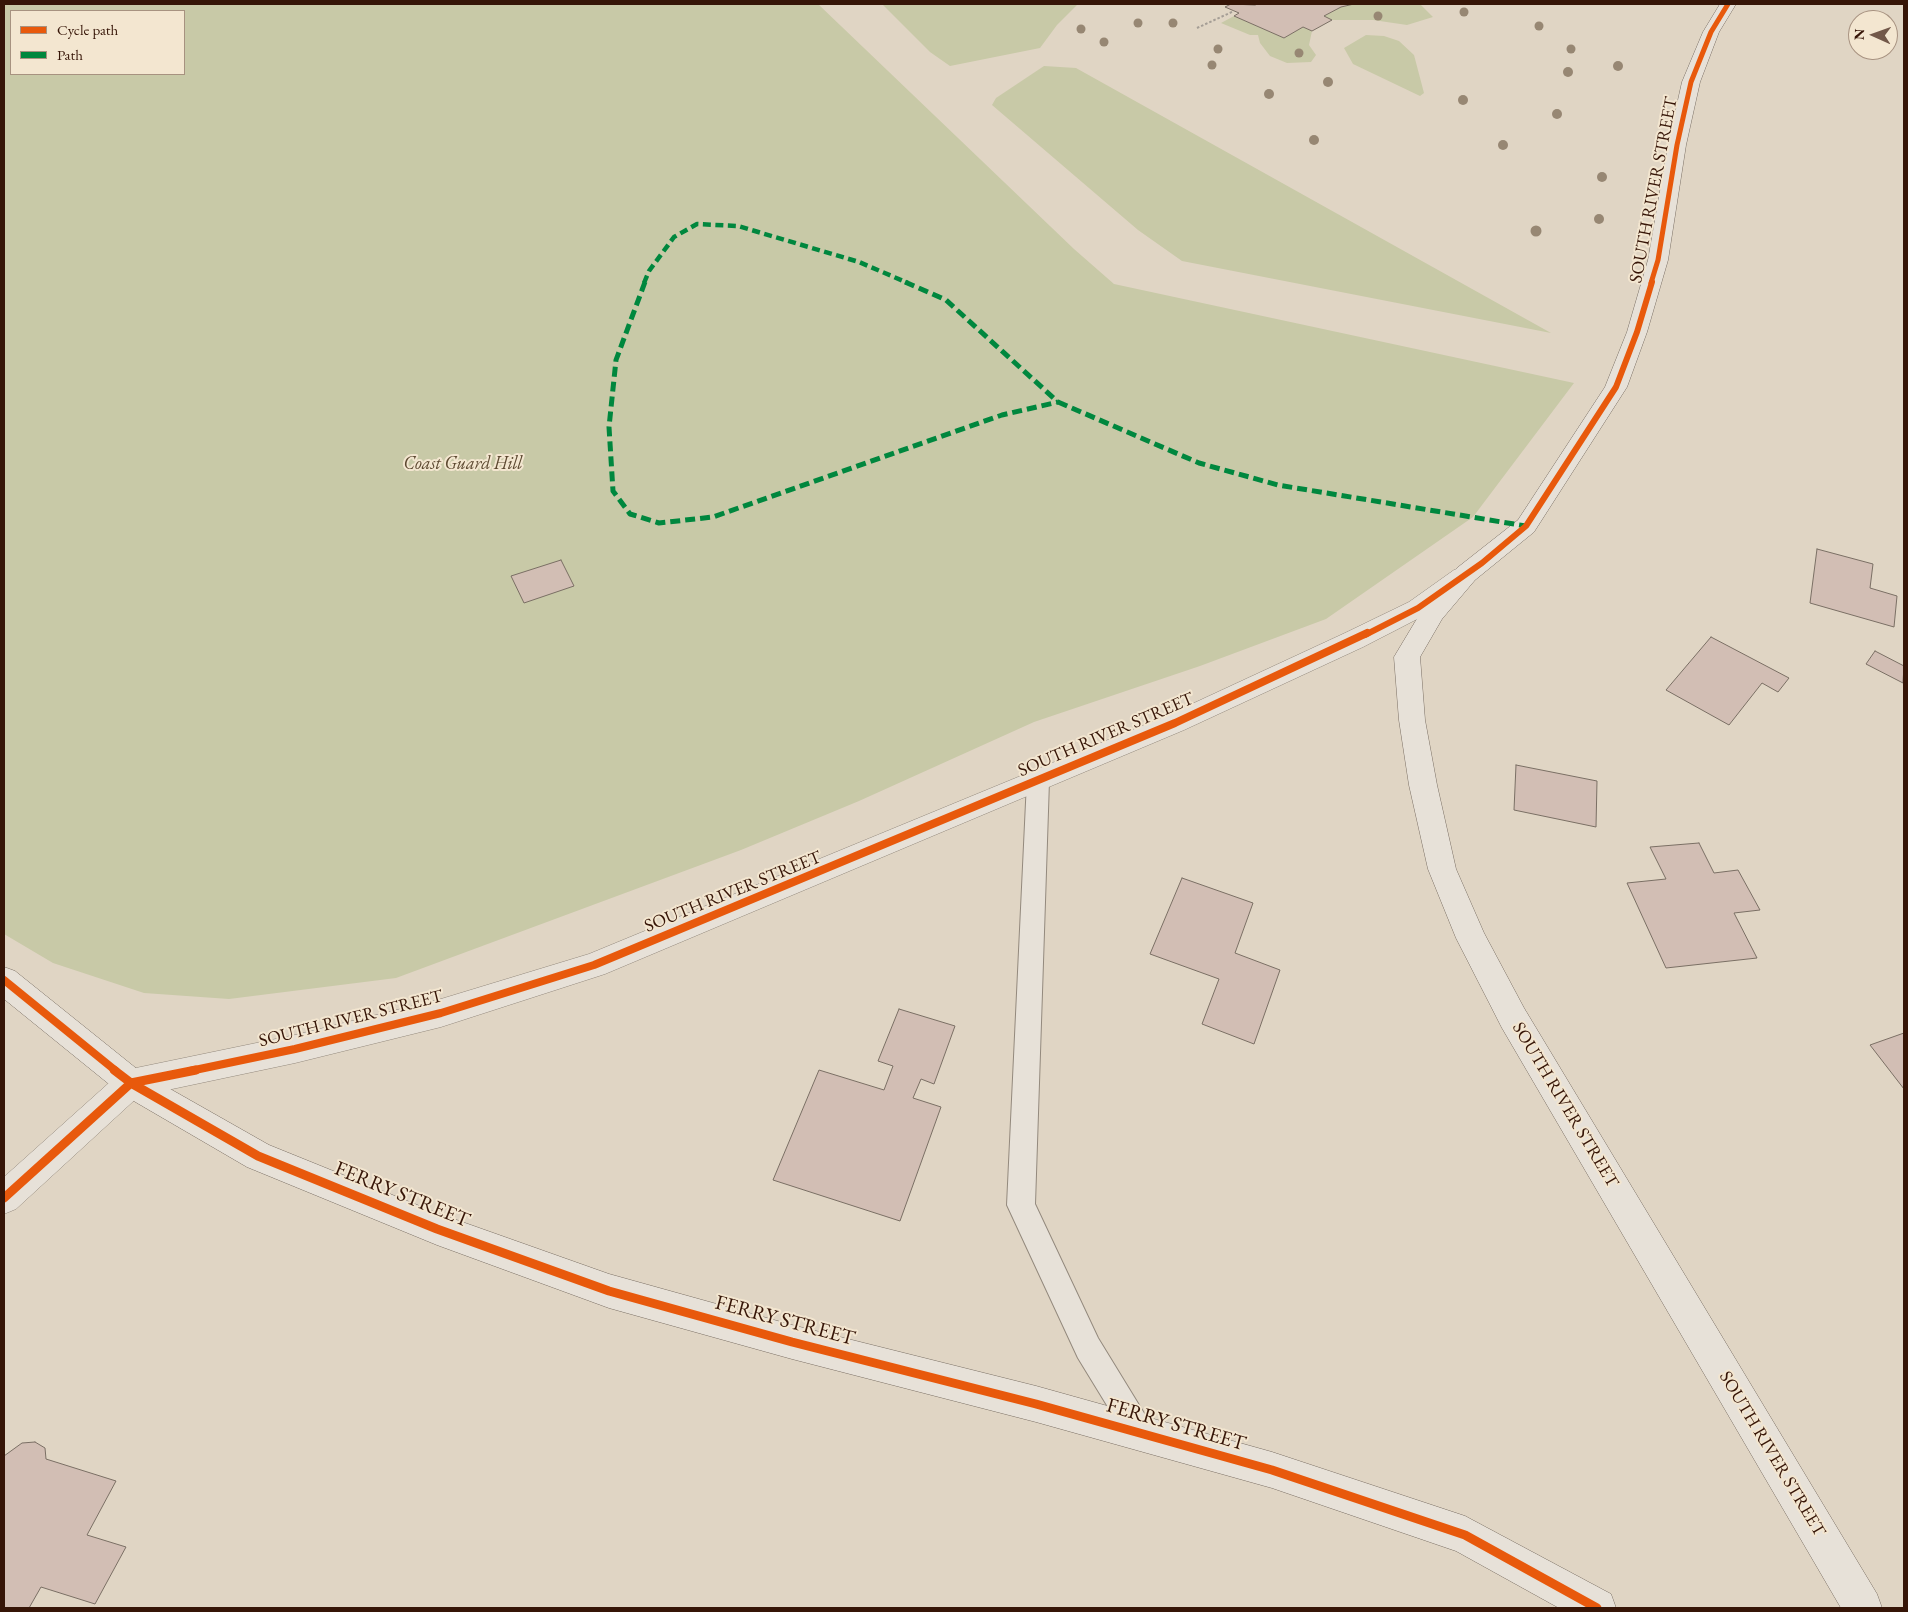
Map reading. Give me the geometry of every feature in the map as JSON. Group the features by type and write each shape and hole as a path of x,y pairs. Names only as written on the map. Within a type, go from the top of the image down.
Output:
{"street":[{"name":"SOUTH RIVER STREET","path":"131,1083 295,1049 441,1013 594,966 1175,723 1354,640 1418,608 1466,574 1526,526 1616,387 1637,332 1658,260 1677,145 1691,82 1711,32 1728,4"},
{"name":"SOUTH RIVER STREET","path":"1466,574 1433,613 1407,657 1412,720 1423,786 1442,869 1471,938 1513,1018 1863,1608"},
{"name":"FERRY STREET","path":"4,980 131,1083 258,1156 437,1229 609,1291 792,1342 1140,1433 1272,1470 1465,1535 1597,1608"},
{"path":"4,1198 131,1083"}],"lane":[{"path":"1038,781 1020,1205 1088,1348 1140,1433"}],"path":[{"path":"1198,28 1234,11"}],"green space":[{"name":"Coast Guard Hill","path":"4,4 818,4 1074,249 1114,284 1574,383 1473,517 1326,619 1200,666 1034,722 859,801 741,850 396,978 229,999 144,993 53,963 4,934"},
{"path":"882,4 1078,4 1057,25 1040,48 950,66 930,52"},
{"path":"1354,4 1420,4 1433,17 1407,25 1373,20 1332,20 1324,16 1341,7"},
{"path":"1234,16 1284,38 1303,27 1312,31 1309,45 1316,55 1311,62 1287,63 1270,56 1260,43 1258,35 1250,35 1221,23"},
{"path":"1366,35 1384,36 1399,41 1414,55 1424,93 1420,96 1353,64 1344,48"},
{"path":"1044,66 1076,68 1551,333 1182,261 1138,230 992,105 996,98"}],"building":[{"path":"1231,4 1354,4 1341,7 1324,16 1332,20 1312,31 1303,27 1284,38 1234,16 1239,13 1225,7"},
{"path":"1817,549 1873,564 1870,588 1897,596 1894,627 1810,603"},
{"path":"561,560 574,586 524,603 511,576"},
{"path":"1711,637 1789,678 1778,692 1762,683 1729,725 1666,690"},
{"path":"1875,651 1904,666 1903,683 1866,664"},
{"path":"1516,765 1597,781 1596,827 1514,810"},
{"path":"1699,843 1714,873 1738,870 1760,910 1734,913 1757,958 1666,968 1627,883 1666,879 1650,847"},
{"path":"1182,878 1253,903 1235,953 1280,970 1254,1044 1202,1024 1219,979 1150,954"},
{"path":"899,1009 955,1026 934,1084 921,1079 913,1098 941,1107 900,1221 773,1180 819,1070 884,1090 893,1066 878,1061"},
{"path":"1904,1033 1904,1089 1870,1045"},
{"path":"35,1442 45,1448 46,1459 116,1481 87,1535 126,1547 95,1604 41,1587 29,1608 4,1608 4,1456 22,1443"}],"marked path":[{"path":"1058,402 1002,415 713,517 659,523 630,514 613,491 609,427 616,360 649,271 674,237 697,224 738,226 859,262 946,300 1058,402 1199,463 1278,485 1526,526"}],"cycle path":[{"path":"4,1198 131,1083 295,1049 441,1013 594,965 1175,723 1354,640 1418,608 1482,563 1526,526 1616,387 1637,332 1658,260 1677,145 1691,82 1711,32 1728,4"},
{"path":"4,980 131,1083 258,1156 437,1229 609,1291 792,1342 1036,1404 1272,1470 1465,1535 1597,1608"}]}
